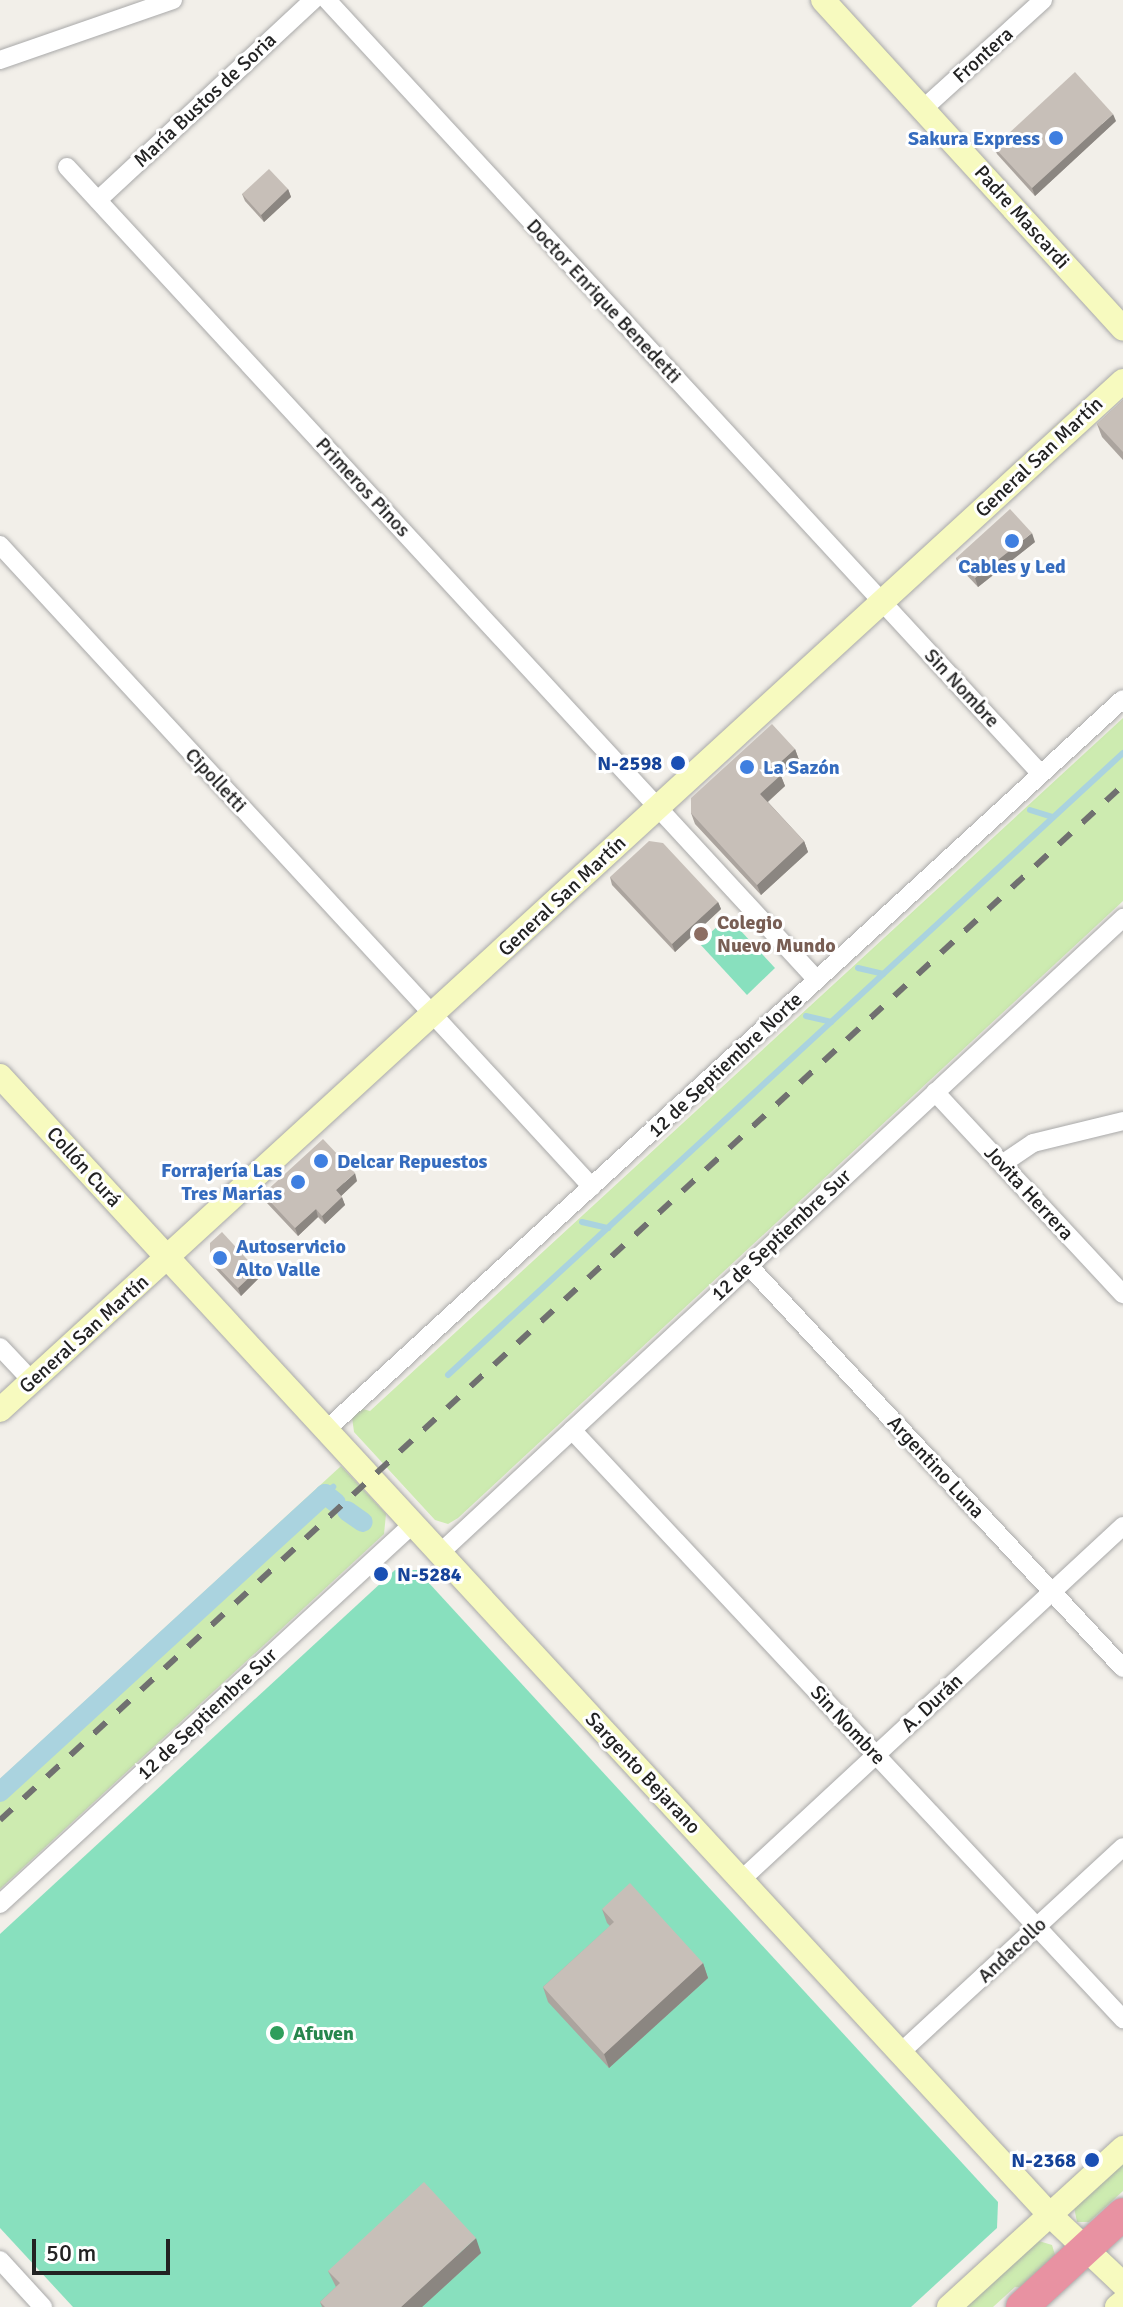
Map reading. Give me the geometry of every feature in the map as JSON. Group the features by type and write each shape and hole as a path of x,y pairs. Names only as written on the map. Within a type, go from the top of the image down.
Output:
{"highway":[{"path":"1054,2307 1108,2260 1123,2214"},
{"path":"1022,2307 1108,2260"}],"main road":[{"name":"Padre Mascardi","path":"823,0 1123,328"},
{"name":"General San Martín","path":"0,1410 1123,381"},
{"name":"Collón Curá","path":"0,1076 167,1258"},
{"name":"Sargento Bejarano","path":"167,1258 1050,2215 1108,2260"},
{"path":"949,2307 1123,2148"},
{"path":"1117,2307 1123,2302"}],"street":[{"path":"0,60 173,0"},
{"name":"María Bustos de Soria","path":"98,200 313,0"},
{"name":"Doctor Enrique Benedetti","path":"327,0 882,602"},
{"name":"Frontera","path":"923,109 1043,0"},
{"name":"Primeros Pinos","path":"67,167 658,807"},
{"name":"Cipolletti","path":"0,545 432,1015"},
{"name":"Sin Nombre","path":"882,602 1041,774"},
{"name":"12 de Septiembre Norte","path":"326,1430 1123,699"},
{"path":"658,807 817,980"},
{"name":"12 de Septiembre Sur","path":"440,1553 935,1092 1121,925"},
{"path":"432,1015 592,1187"},
{"name":"Jovita Herrera","path":"935,1092 1123,1294"},
{"path":"1002,1164 1033,1143 1123,1121"},
{"name":"Argentino Luna","path":"749,1266 1123,1668"},
{"path":"0,1347 32,1381"},
{"name":"Sin Nombre","path":"572,1430 1123,2019"},
{"name":"12 de Septiembre Sur","path":"0,1904 413,1524"},
{"name":"A. Durán","path":"741,1880 1123,1526"},
{"name":"Andacollo","path":"901,2052 1123,1847"},
{"path":"0,2260 43,2307"}],"green space":[{"path":"1123,718 1123,901 458,1518 448,1524 435,1520 354,1432 352,1417 359,1408 370,1411"},
{"path":"728,917 775,968 747,995 699,943"},
{"path":"341,1466 386,1514 384,1534 0,1889 0,1779"},
{"path":"395,1570 417,1570 998,2202 997,2228 911,2307 73,2307 0,2228 0,1934"},
{"path":"1123,2161 1123,2191 1089,2222 1077,2222 1074,2207"},
{"path":"1039,2241 1052,2245 1056,2258 1027,2288 1015,2287 993,2307 963,2307"}],"building":[{"name":"Sakura Express","path":"1075,72 1113,114 1032,188 994,147"},
{"path":"269,169 288,189 261,215 242,194"},
{"path":"1123,400 1123,452 1097,424"},
{"path":"1010,509 1032,533 975,578 956,558"},
{"path":"772,724 795,749 774,768 781,775 760,794 804,841 757,885 691,813 691,798"},
{"path":"649,841 663,843 718,902 672,944 610,877"},
{"path":"323,1139 355,1173 336,1190 342,1197 322,1216 316,1209 295,1228 263,1194"},
{"path":"222,1232 257,1270 238,1288 210,1259 210,1243"},
{"path":"630,1883 703,1963 604,2054 543,1987 614,1922 602,1909"},
{"path":"424,2182 476,2238 401,2307 325,2307 320,2302 340,2283 328,2271"}],"waterway":[{"path":"448,1375 1123,753"},
{"path":"1030,810 1053,817"},
{"path":"858,968 883,974"},
{"path":"806,1016 831,1022"},
{"path":"582,1222 608,1228"},
{"path":"325,1494 333,1487"},
{"path":"0,1792 325,1494 336,1503"},
{"path":"347,1511 363,1522"}],"railway":[{"path":"0,1820 1123,785"}],"place":[{"name":"Sakura Express","path":"1056,138"},
{"name":"Cables y Led","path":"1012,541"},
{"name":"N-2598","path":"678,763"},
{"name":"La Sazón","path":"747,767"},
{"name":"Colegio Nuevo Mundo","path":"701,934"},
{"name":"Delcar Repuestos","path":"321,1161"},
{"name":"Forrajería Las Tres Marías","path":"298,1182"},
{"name":"Autoservicio Alto Valle","path":"220,1258"},
{"name":"N-5284","path":"381,1574"},
{"name":"Afuven","path":"277,2033"},
{"name":"N-2368","path":"1092,2160"}]}
